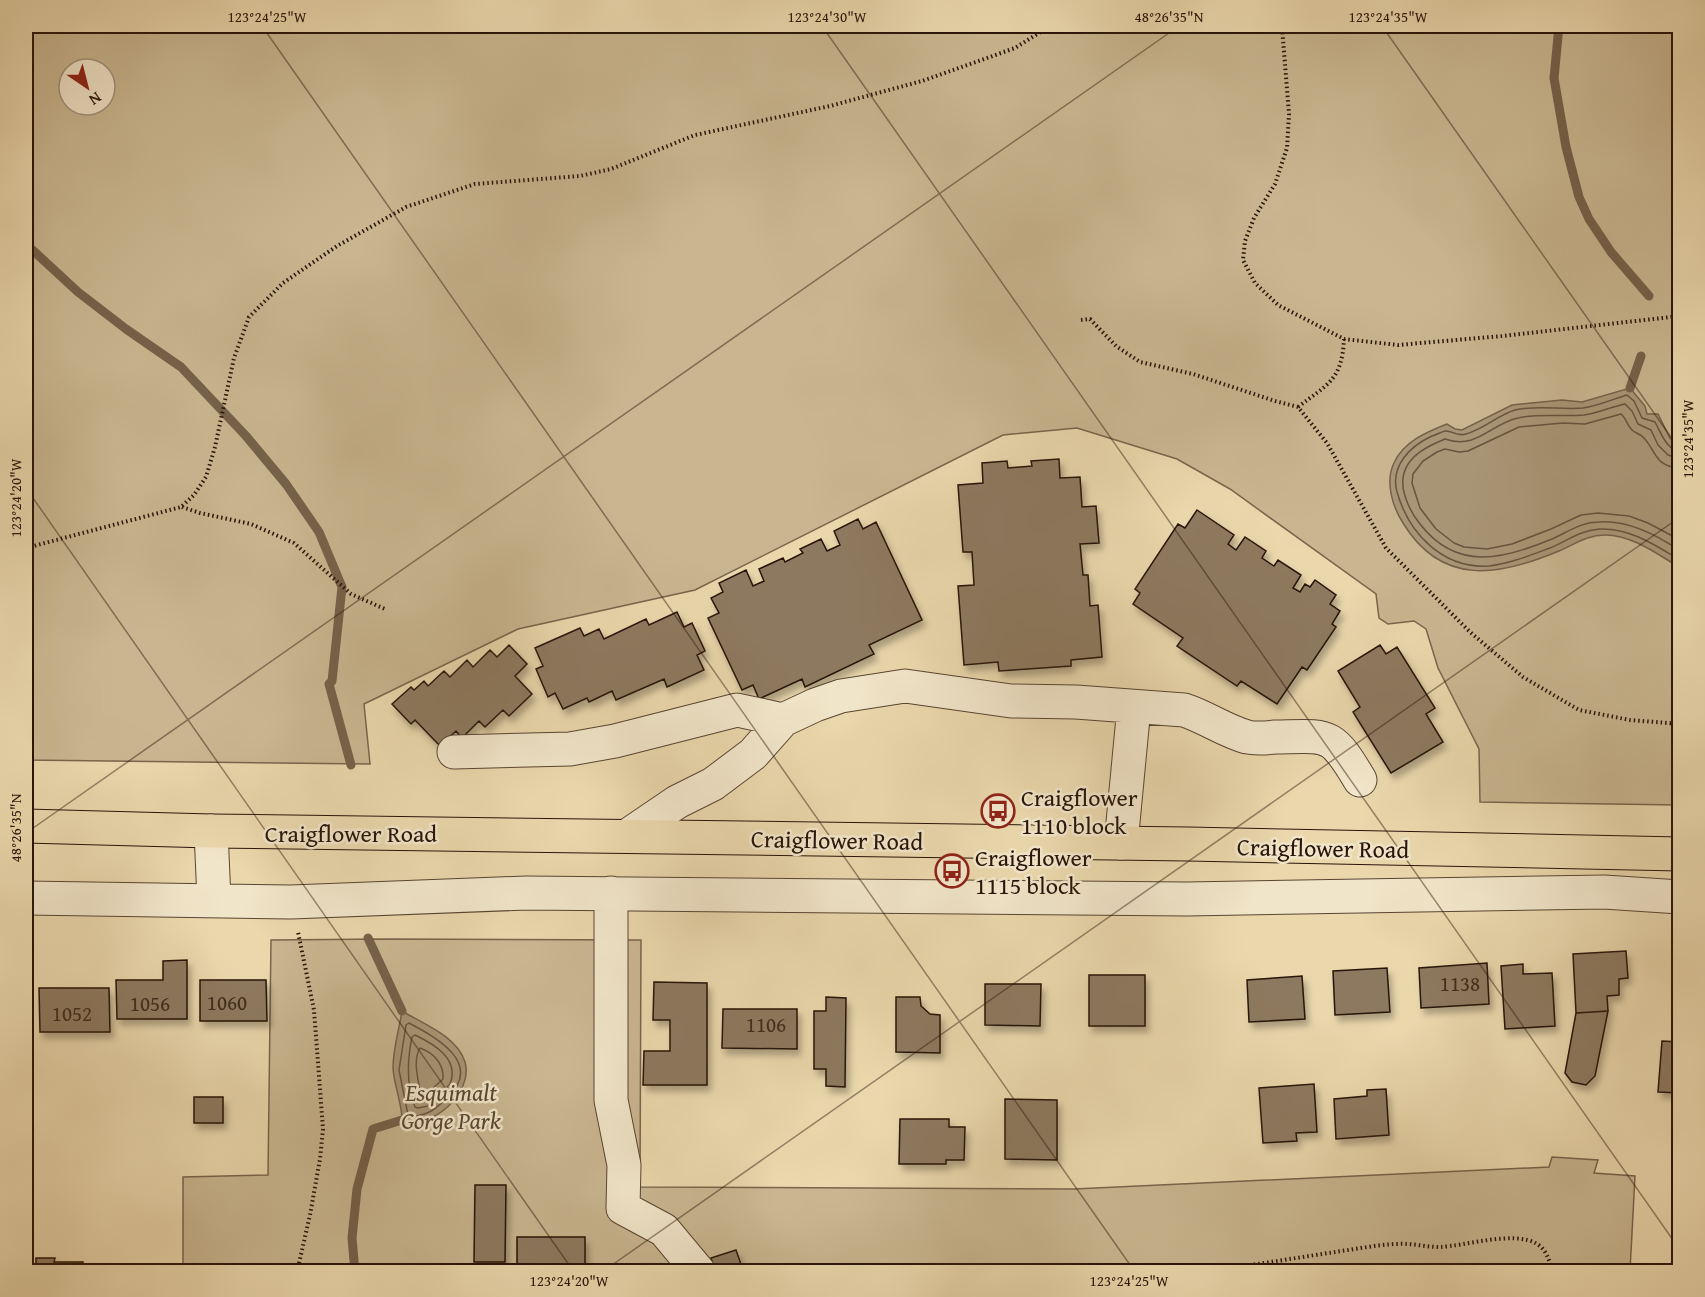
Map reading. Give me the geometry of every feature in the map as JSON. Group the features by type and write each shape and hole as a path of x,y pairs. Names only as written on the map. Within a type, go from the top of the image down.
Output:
{"main road":[{"name":"Craigflower Road","path":"26,826 211,831 1121,843 1680,854"}],"street":[{"path":"627,836 677,802 721,778 753,754 783,720 841,696 905,686 1011,701 1076,702 1184,710 1250,738 1323,737 1334,743 1344,754 1360,780"},
{"path":"1121,843 1134,707"},
{"path":"454,752 570,749 615,741 737,710 783,720"},
{"path":"211,831 214,900"},
{"name":"Craigflower Road","path":"26,898 291,902 526,893 1186,898 1604,892 1680,897"},
{"path":"611,893 610,1100 624,1165 623,1208 664,1230 699,1272"}],"path":[{"path":"26,548 181,507 194,495 206,477 215,447 234,357 249,317 292,277 337,246 406,207 475,184 580,177 612,169 695,135 830,106 922,81 1015,48 1050,26"},
{"path":"1282,26 1289,114 1287,148 1275,184 1245,241 1244,260 1255,283 1278,305 1344,339 1398,345 1680,316"},
{"path":"1081,320 1090,319 1116,346 1140,362 1193,374 1298,407 1326,444 1386,548 1470,632 1523,677 1579,710 1630,720 1680,724"},
{"path":"1298,407 1334,379 1343,357 1344,339"},
{"path":"181,507 251,524 294,543 351,594 387,610"},
{"path":"291,902 314,1010 323,1129 314,1192 297,1272"},
{"path":"1088,1272 1108,1269 1135,1271 1225,1269 1374,1246 1399,1244 1422,1247 1494,1239 1522,1239 1536,1243 1547,1255 1553,1272"},
{"path":"751,1272 761,1268 791,1268 809,1272"}],"green space":[{"path":"26,26 1679,26 1679,805 1480,802 1479,749 1438,668 1426,629 1414,621 1388,624 1379,618 1376,594 1230,489 1177,459 1077,428 1003,435 695,590 518,629 364,704 370,764 26,760"},
{"name":"Esquimalt Gorge Park","path":"271,940 641,940 640,1187 1074,1189 1549,1167 1552,1157 1598,1160 1594,1173 1635,1176 1630,1271 183,1272 183,1177 268,1175"}],"water":[{"path":"1630,388 1645,406 1647,414 1658,414 1670,438 1679,447 1679,567 1625,538 1599,535 1537,560 1515,566 1494,570 1454,567 1435,558 1418,544 1403,523 1391,493 1391,470 1398,455 1424,434 1447,424 1462,430 1512,405 1562,400 1582,402"},
{"path":"402,1011 447,1038 461,1053 465,1062 466,1074 457,1097 437,1115 413,1122 402,1120 393,1068"}],"building":[{"path":"1059,459 1060,478 1080,477 1082,507 1096,506 1099,543 1080,544 1083,575 1088,575 1090,606 1098,605 1102,657 1071,660 1071,666 999,671 998,662 964,665 958,586 974,585 972,552 963,552 958,485 983,483 982,463 1007,461 1008,468 1032,466 1031,461"},
{"path":"1197,510 1234,535 1228,544 1236,550 1245,537 1266,551 1262,558 1274,566 1278,560 1301,575 1293,588 1300,592 1305,584 1310,587 1315,580 1336,595 1330,604 1340,611 1332,624 1336,627 1307,670 1302,667 1277,704 1241,681 1237,686 1177,646 1183,638 1133,604 1140,593 1135,589 1178,524 1185,528"},
{"path":"858,519 863,529 876,522 922,620 869,645 874,654 805,687 802,679 759,699 753,685 742,690 708,618 719,613 711,598 723,592 719,583 746,570 753,586 764,581 759,569 783,558 785,562 803,553 800,549 821,539 827,551 840,545 834,531"},
{"path":"677,612 684,627 692,623 705,651 697,655 704,670 667,687 664,679 616,700 612,691 589,702 587,698 563,709 555,693 548,697 536,669 543,666 535,648 580,628 584,636 599,629 604,639 646,619 649,625"},
{"path":"509,645 527,664 515,676 532,694 509,716 503,710 485,727 479,721 462,738 456,731 440,746 415,720 411,724 392,704 411,687 414,690 424,681 428,686 444,671 450,677 467,660 473,667 490,650 497,657"},
{"path":"1380,645 1386,654 1397,647 1435,708 1426,714 1443,742 1391,773 1353,712 1360,707 1338,671"},
{"path":"1626,951 1628,978 1619,979 1619,995 1607,996 1608,1011 1576,1013 1573,954"},
{"path":"187,960 187,1019 117,1019 116,980 163,980 163,961"},
{"path":"1487,963 1489,1004 1421,1008 1419,968"},
{"path":"1523,964 1523,974 1552,973 1555,1026 1505,1029 1501,966"},
{"path":"1387,968 1390,1012 1335,1015 1333,971"},
{"path":"1089,975 1145,975 1145,1026 1089,1026"},
{"path":"1302,976 1305,1019 1249,1022 1247,980"},
{"path":"200,980 266,980 267,1021 200,1021"},
{"path":"654,982 707,983 707,1085 643,1085 644,1051 670,1051 670,1020 653,1020"},
{"path":"985,984 1041,984 1040,1026 985,1025"},
{"path":"39,988 109,988 110,1032 40,1032"},
{"path":"826,997 846,998 845,1087 826,1086 826,1069 814,1069 814,1011 826,1011"},
{"path":"896,997 920,997 921,1006 930,1014 940,1015 940,1053 896,1052"},
{"path":"723,1009 797,1009 797,1049 722,1048"},
{"path":"1608,1011 1595,1076 1586,1085 1572,1082 1565,1073 1576,1013"},
{"path":"1662,1041 1680,1042 1680,1093 1658,1092"},
{"path":"1314,1084 1317,1132 1296,1133 1297,1141 1263,1143 1259,1088"},
{"path":"1386,1089 1389,1135 1336,1139 1334,1099 1367,1096 1367,1090"},
{"path":"194,1097 223,1097 223,1123 194,1123"},
{"path":"1005,1099 1057,1100 1057,1160 1005,1159"},
{"path":"900,1119 949,1119 949,1127 965,1127 964,1160 946,1160 946,1164 899,1164"},
{"path":"475,1185 506,1185 505,1262 474,1262"},
{"path":"517,1237 585,1237 585,1265 517,1264"},
{"path":"736,1250 743,1270 715,1272 711,1258"},
{"path":"36,1258 55,1258 54,1262 83,1262 83,1272 26,1272 26,1267 36,1267"},
{"path":"102,1270 165,1271 165,1272 102,1272"}],"waterway":[{"path":"1559,26 1554,78 1566,147 1579,197 1589,219 1611,252 1649,296"},
{"path":"26,244 78,292 181,367 246,436 286,484 319,532 342,587 332,681 329,684 351,765"},
{"path":"1630,388 1641,356"},
{"path":"368,938 402,1011"},
{"path":"355,1272 352,1238 357,1189 373,1129 402,1120"}],"place":[{"name":"Craigflower 1110 block","path":"998,811"},
{"name":"Craigflower 1115 block","path":"952,871"}]}
